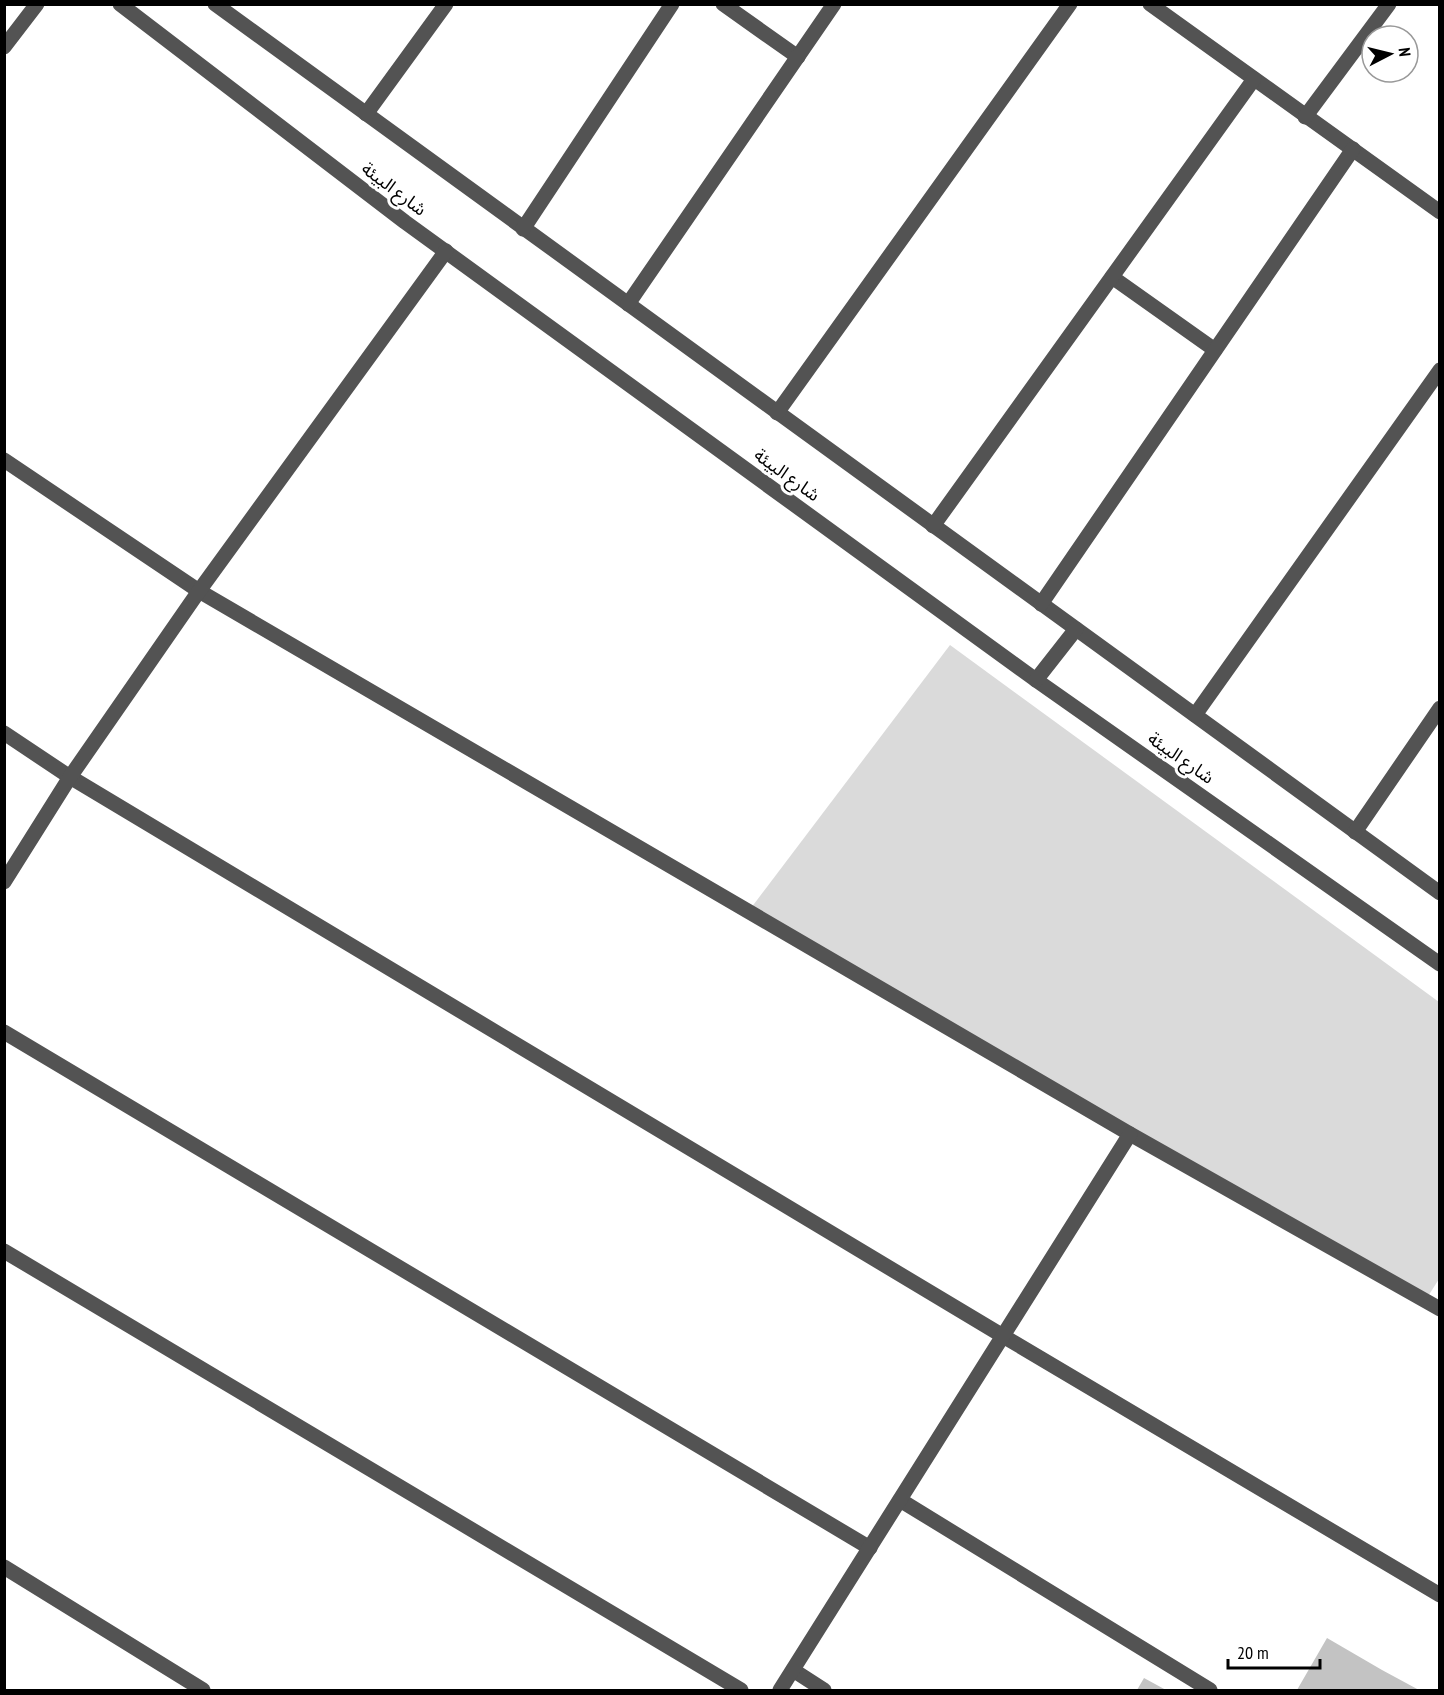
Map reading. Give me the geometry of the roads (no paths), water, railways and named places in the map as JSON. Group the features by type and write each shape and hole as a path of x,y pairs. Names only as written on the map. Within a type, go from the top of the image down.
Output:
{"street":[{"path":"4,47 37,4"},
{"name":"شارع البيئة","path":"120,4 446,251 1036,680 1440,964"},
{"path":"215,4 1440,893"},
{"path":"366,114 446,4"},
{"path":"524,229 672,4"},
{"path":"723,4 798,57"},
{"path":"628,304 834,4"},
{"path":"777,413 1070,4"},
{"path":"1305,117 1389,4"},
{"path":"1154,6 1305,117 1440,212"},
{"path":"933,526 1254,79"},
{"path":"1041,604 1353,149"},
{"path":"4,882 70,777 199,591 446,251"},
{"path":"1112,277 1215,350"},
{"path":"1195,716 1440,370"},
{"path":"4,460 199,591 1130,1134 1440,1309"},
{"path":"1036,680 1076,629"},
{"path":"1355,832 1440,708"},
{"path":"4,733 70,777 1440,1595"},
{"path":"4,1032 870,1548"},
{"path":"780,1690 1130,1134"},
{"path":"4,1251 741,1690"},
{"path":"900,1500 1210,1690"},
{"path":"4,1567 203,1690"},
{"path":"793,1670 824,1690"}]}
